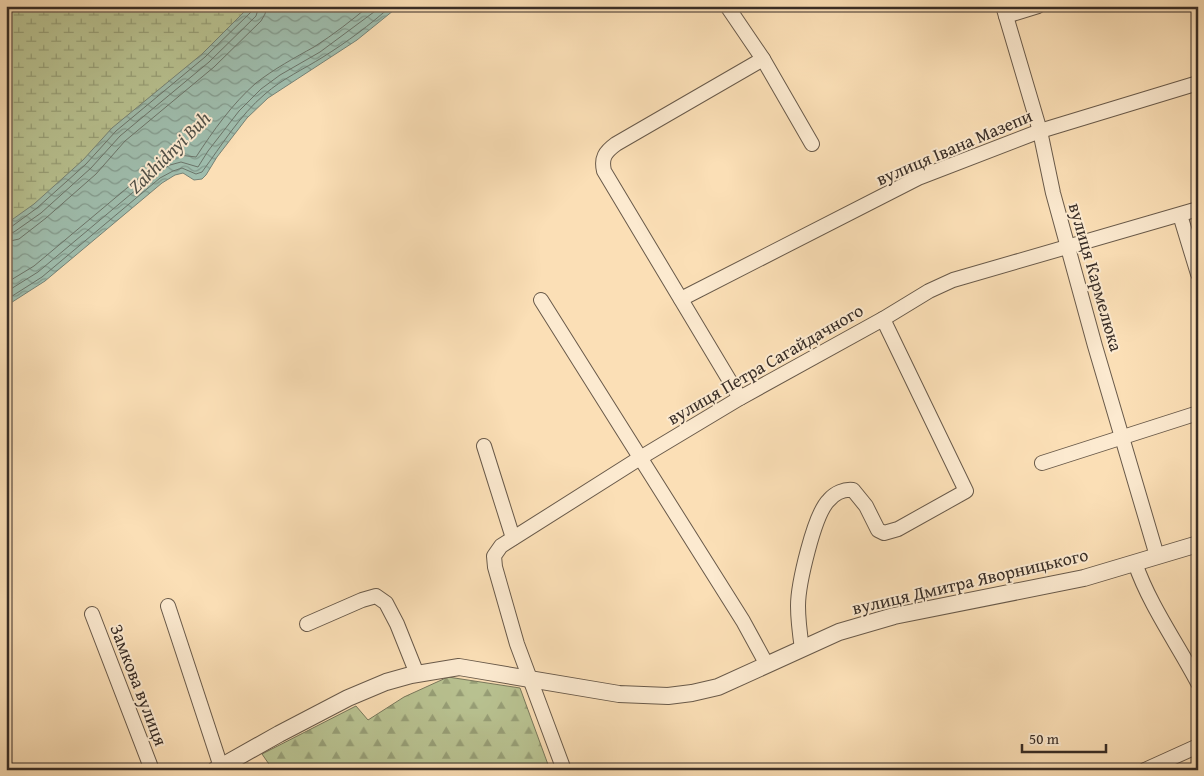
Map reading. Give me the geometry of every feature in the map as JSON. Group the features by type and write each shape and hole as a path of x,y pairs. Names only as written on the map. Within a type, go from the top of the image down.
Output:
{"street":[{"path":"727,6 763,60 812,144"},
{"path":"1004,11 1038,6"},
{"name":"вулиця Кармелюка","path":"1004,11 1040,131 1053,193 1095,346 1158,556"},
{"path":"740,398 604,171 603,158 607,150 616,144 763,60"},
{"name":"вулиця Івана Мазепи","path":"681,299 918,178 1040,131 1198,83"},
{"name":"вулиця Петра Сагайдачного","path":"564,770 518,644 494,561 496,551 512,538 640,458 740,398 883,319 929,291 952,280 1069,248 1198,209"},
{"path":"1180,215 1198,274"},
{"path":"541,300 743,621 767,665"},
{"path":"802,649 798,607 800,579 817,523 828,500 847,489 853,490 866,506 878,530 884,533 898,529 966,491 883,319"},
{"path":"1042,463 1198,413"},
{"path":"484,446 512,538"},
{"name":"вулиця Дмитра Яворницького","path":"218,768 348,698 386,682 417,674 459,667 619,694 668,696 692,693 718,687 839,632 894,616 1084,578 1198,544"},
{"path":"1135,563 1141,581 1198,683"},
{"path":"307,624 362,600 376,596 386,603 397,624 417,674"},
{"path":"168,606 218,768"},
{"name":"Замкова вулиця","path":"92,614 152,770"},
{"path":"1145,770 1198,746"}],"green space":[{"path":"6,6 285,6 6,249"},
{"path":"448,677 520,688 550,770 273,770 262,754 356,706 368,720 404,697"}],"water":[{"name":"Zakhidnyi Buh","path":"250,6 399,6 357,40 268,98 247,118 202,179 194,180 183,173 175,175 162,183 45,281 6,306 6,224 34,204 83,160 112,128 202,54"}]}
